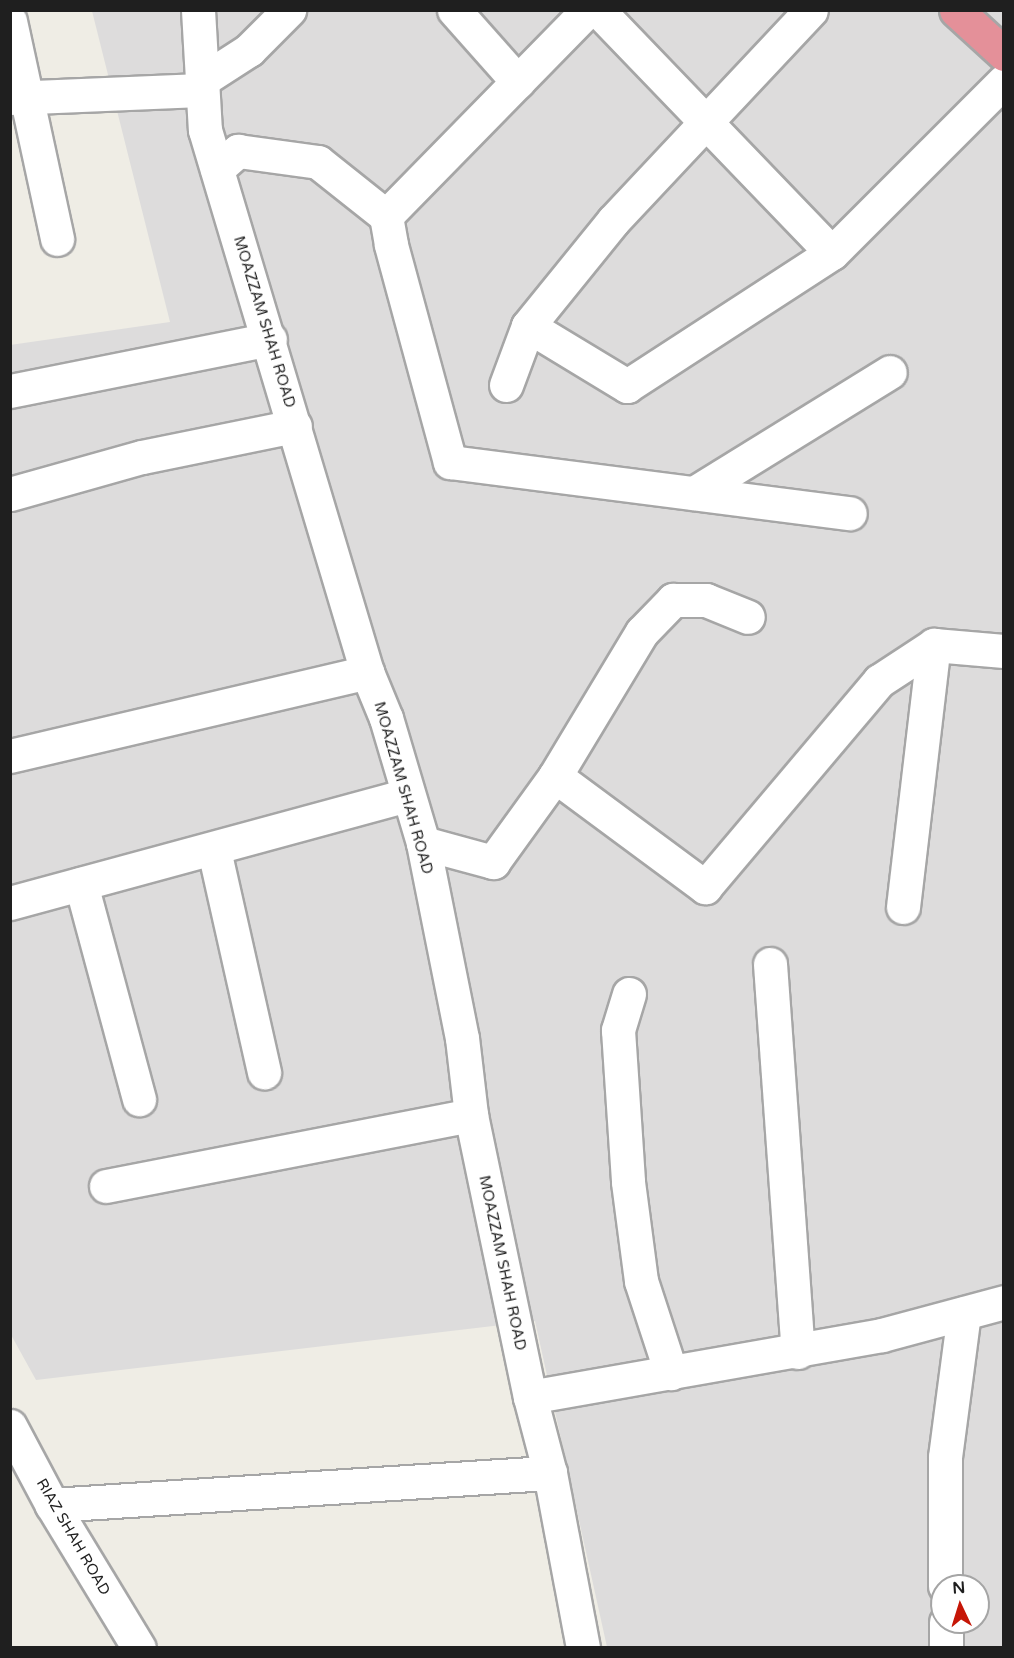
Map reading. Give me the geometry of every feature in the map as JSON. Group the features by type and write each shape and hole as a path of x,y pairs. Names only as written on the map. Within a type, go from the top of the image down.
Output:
{"highway":[{"path":"956,10 1004,54"}],"street":[{"name":"MOAZZAM SHAH ROAD","path":"198,10 205,130 270,339 367,672 386,718 423,843 462,1038 471,1115 530,1397 550,1473 583,1647"},
{"path":"17,98 203,85 249,50 289,10"},
{"path":"454,10 518,82"},
{"path":"386,216 588,10"},
{"path":"598,10 832,253"},
{"path":"506,385 528,326 613,221 811,10"},
{"path":"10,21 17,98 57,239"},
{"path":"528,326 627,386 832,253 1004,81"},
{"path":"217,169 238,151 318,162 386,216 450,462 850,513"},
{"path":"10,391 270,339"},
{"path":"694,493 890,372"},
{"path":"10,494 142,457 295,426"},
{"path":"423,843 493,862 555,776 642,632 673,600 706,600 748,617"},
{"path":"555,776 705,887 879,681 934,645 1004,651"},
{"path":"903,907 934,645"},
{"path":"10,756 367,672"},
{"path":"10,903 214,850 407,795"},
{"path":"214,850 264,1072"},
{"path":"81,884 139,1099"},
{"path":"770,964 798,1352"},
{"path":"630,994 618,1030 628,1182 641,1281 671,1373"},
{"path":"106,1186 471,1115"},
{"path":"530,1397 798,1352 1004,1302"},
{"path":"945,1574 945,1458 964,1313"},
{"name":"RIAZ SHAH ROAD","path":"10,1426 52,1505 139,1647"},
{"path":"52,1505 550,1473"}],"shaded area":[{"path":"92,11 1003,11 1003,1647 607,1647 535,1321 36,1380 10,1333 10,345 170,322"}]}
